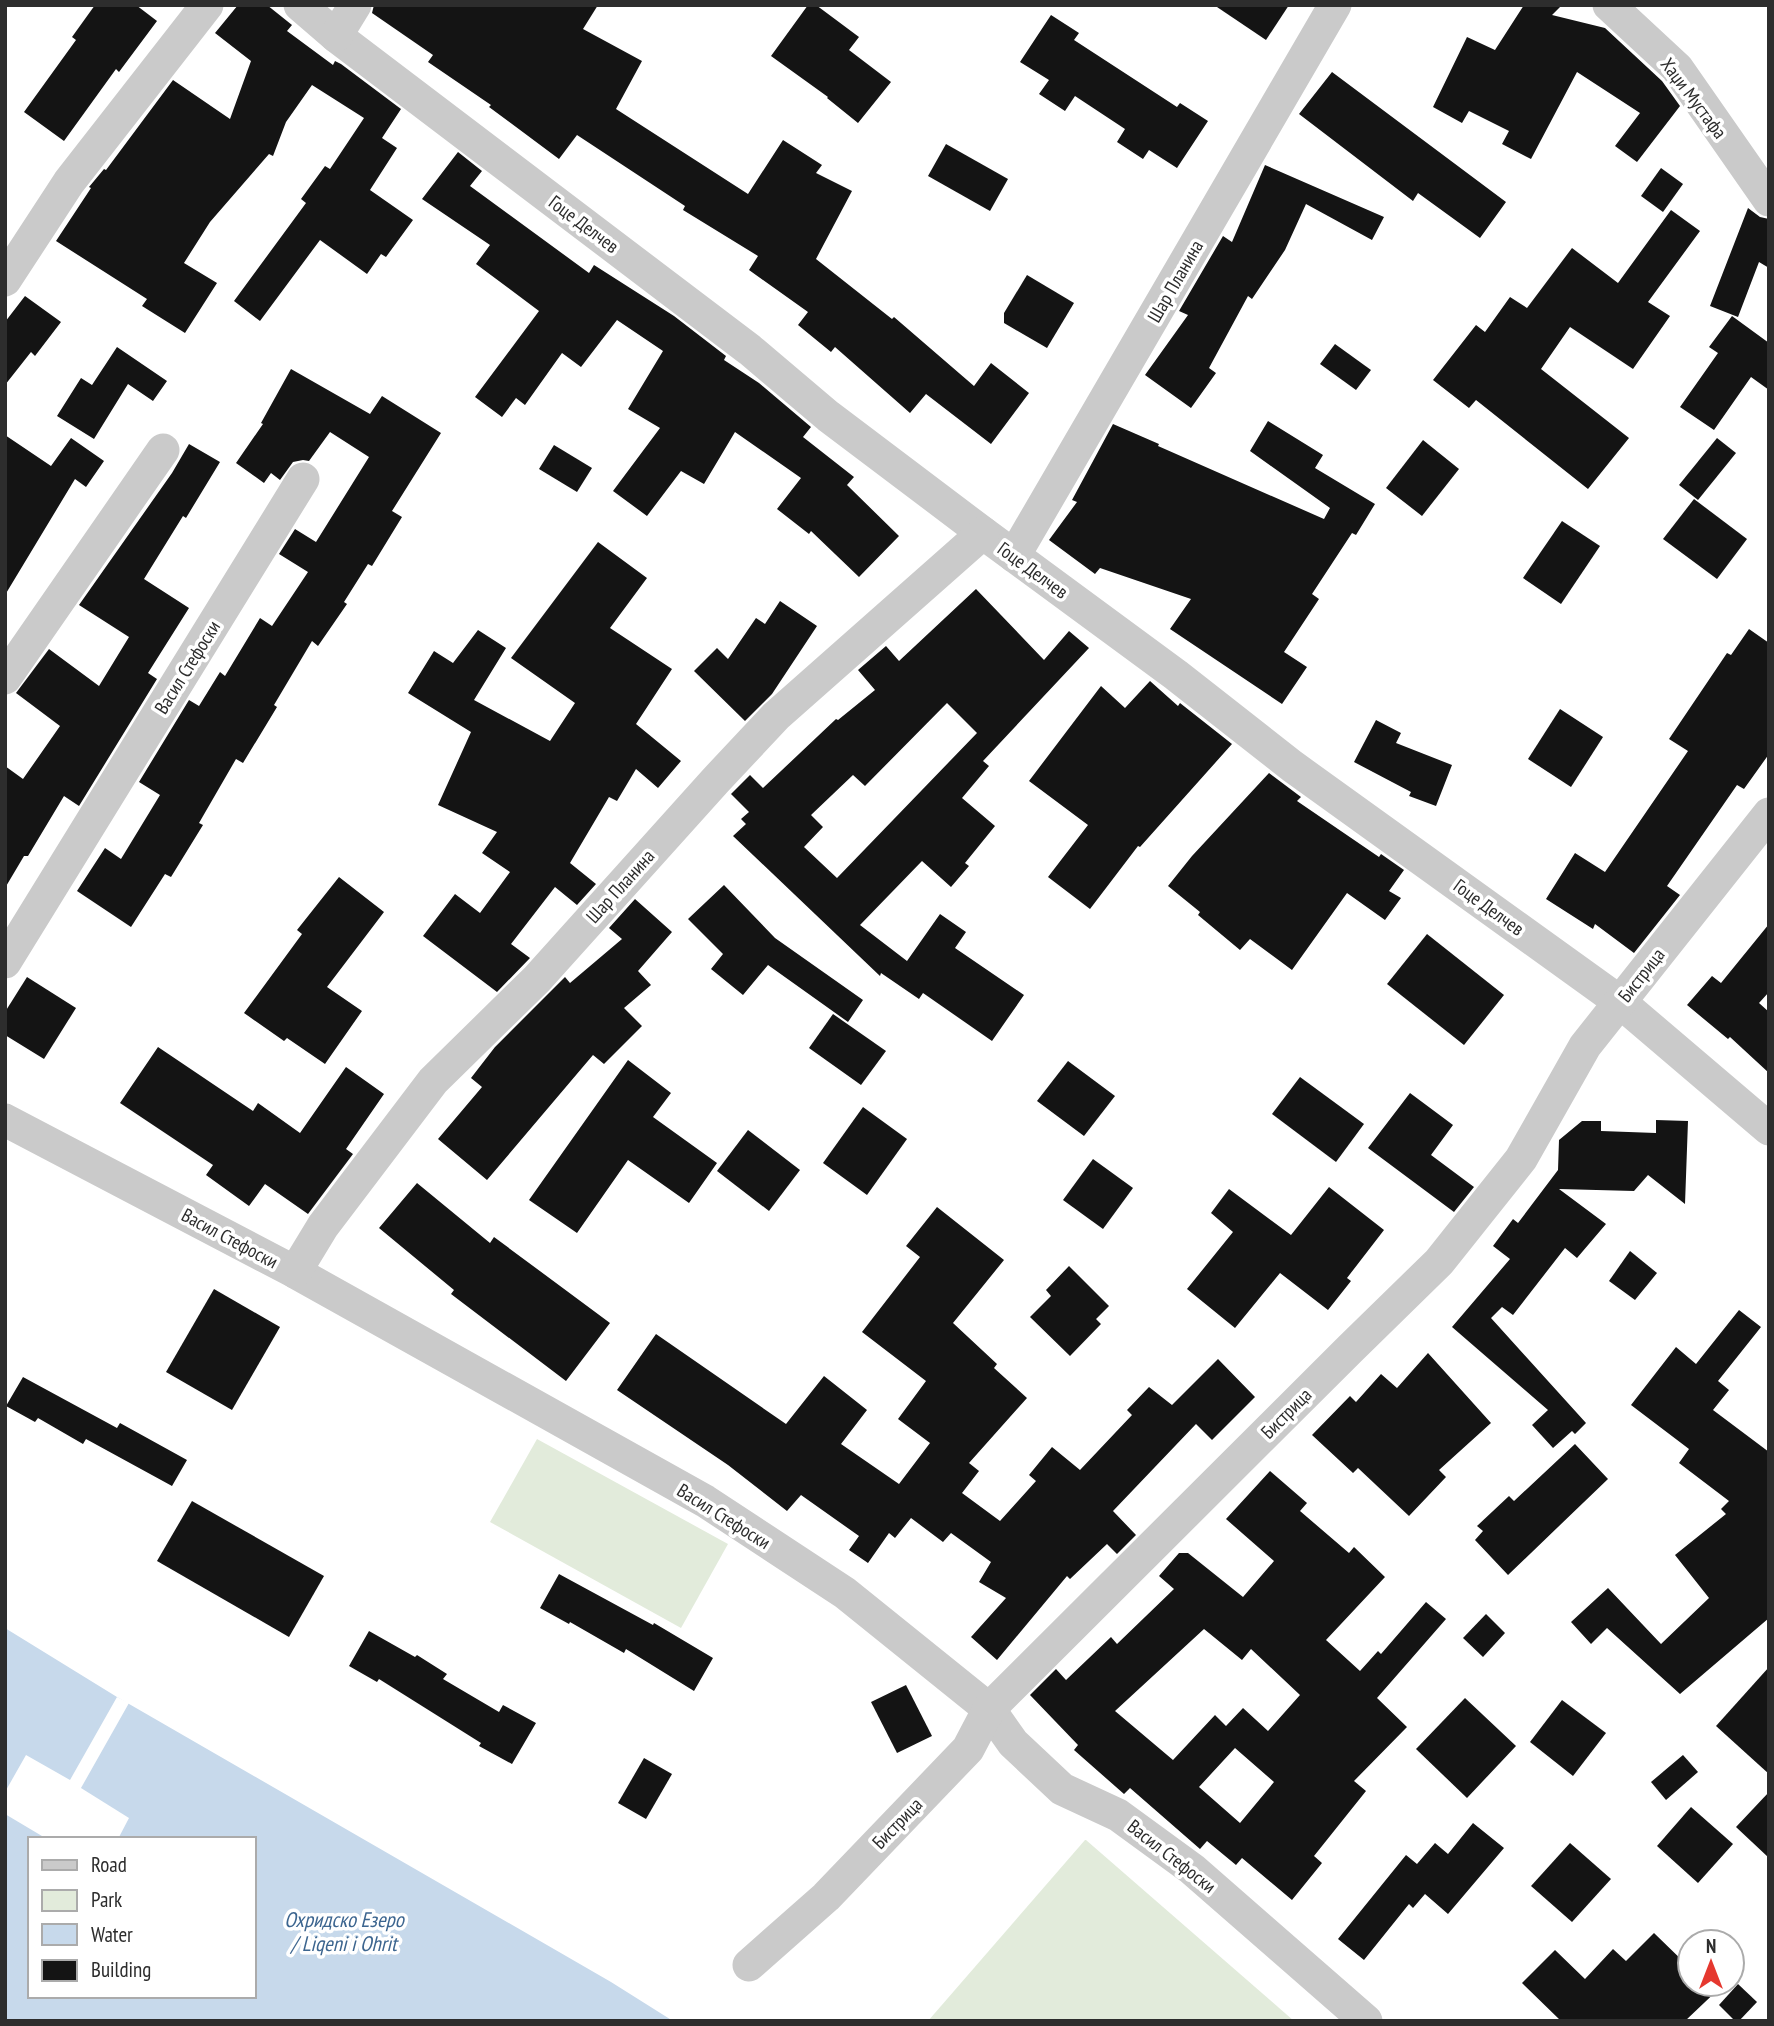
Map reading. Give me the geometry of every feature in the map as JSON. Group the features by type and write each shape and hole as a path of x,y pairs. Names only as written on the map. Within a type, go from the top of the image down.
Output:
{"street":[{"path":"5,280 69,182 207,5"},
{"name":"Гоце Делчев","path":"300,5 336,36 739,342 828,416 1186,683 1292,766 1620,1002 1769,1129"},
{"path":"336,36 355,5"},
{"name":"Шар Планина","path":"1014,555 1335,5"},
{"name":"Хаџи Мустафа","path":"1609,5 1677,68 1769,200"},
{"path":"5,678 163,450"},
{"name":"Васил Стефоски","path":"5,962 303,479"},
{"name":"Шар Планина","path":"295,1272 323,1226 433,1081 537,979 776,716 983,533"},
{"name":"Бистрица","path":"749,1965 825,1897 968,1749 989,1709 1439,1262 1521,1159 1585,1046 1769,814"},
{"name":"Васил Стефоски","path":"5,1120 295,1272 705,1502 845,1593 989,1709 1013,1743 1062,1789 1118,1815 1192,1869 1366,2021"}],"green space":[{"path":"537,1439 728,1544 681,1628 490,1522"},
{"path":"1086,1840 1294,2021 928,2021"}],"water":[{"name":"Охридско Езеро / Liqeni i Ohrit","path":"5,1628 117,1697 611,1982 673,2021 5,2021"}],"pier":[{"path":"117,1697 129,1703 81,1788 129,1818 119,1837 44,1837 5,1814 5,1792 26,1755 70,1780"}],"building":[{"path":"95,5 136,5 157,21 119,72 116,69 64,141 24,112 76,40 72,37"},
{"path":"238,5 267,5 292,25 287,31 333,65 335,61 341,64 401,109 382,138 397,148 370,190 413,220 386,257 381,254 367,274 320,240 260,321 234,301 306,203 301,199 325,166 330,169 364,118 312,85 286,122 273,156 269,154 210,222 184,263 217,283 185,333 142,306 147,299 56,241 91,188 89,187 104,169 106,170 173,80 230,119 251,61 215,33"},
{"path":"374,5 598,5 583,29 642,61 616,109 748,194 783,140 822,165 816,173 852,191 816,259 892,319 894,317 974,386 991,363 1029,393 991,444 926,394 910,413 835,347 831,352 798,325 808,312 749,270 758,256 683,210 685,206 577,135 559,159 489,107 491,105 428,62 433,55 372,13"},
{"path":"808,5 816,5 859,37 849,50 891,82 858,123 828,97 771,56"},
{"path":"1214,5 1289,5 1266,40"},
{"path":"1524,5 1562,5 1552,15 1605,28 1662,81 1680,106 1637,162 1615,146 1640,113 1577,72 1531,159 1502,144 1509,131 1469,111 1462,123 1433,107 1467,37 1495,50"},
{"path":"1051,15 1079,33 1074,40 1177,107 1180,103 1208,121 1177,168 1149,150 1143,159 1117,142 1125,129 1075,96 1065,111 1039,94 1049,80 1020,62"},
{"path":"1332,72 1506,202 1480,238 1418,193 1413,201 1299,114"},
{"path":"946,144 1008,179 990,211 928,176"},
{"path":"458,152 482,171 470,186 589,273 594,265 674,316 726,356 724,360 759,383 811,427 803,437 854,477 847,485 899,536 859,577 811,531 809,534 777,509 801,478 735,432 704,484 681,471 647,516 613,491 660,428 628,409 663,351 617,320 581,367 562,353 525,405 516,398 502,417 475,397 539,311 476,264 490,245 422,199"},
{"path":"1265,165 1384,217 1372,240 1306,204 1285,250 1252,299 1248,296 1209,368 1216,373 1191,408 1145,375 1188,315 1179,311 1223,236 1232,242"},
{"path":"1661,168 1683,184 1663,212 1641,196"},
{"path":"1748,208 1760,217 1769,219 1769,268 1759,262 1738,317 1710,306"},
{"path":"1671,210 1700,231 1648,302 1670,316 1633,369 1570,327 1541,369 1629,438 1588,489 1476,400 1469,408 1433,380 1476,325 1485,332 1510,297 1527,308 1572,248 1618,283"},
{"path":"1027,275 1074,303 1047,348 1004,323 1004,313"},
{"path":"25,296 61,322 35,356 31,352 5,385 5,322"},
{"path":"1732,316 1769,343 1769,390 1751,377 1714,430 1680,407 1718,353 1709,347"},
{"path":"1335,344 1371,370 1356,390 1320,364"},
{"path":"117,347 167,381 153,401 128,384 94,439 57,416 81,378 92,385"},
{"path":"291,369 370,414 382,396 441,433 392,511 402,517 372,566 368,564 344,602 347,604 318,646 312,641 243,763 236,759 199,823 203,825 171,877 165,874 131,927 77,891 105,848 121,859 160,795 139,782 189,700 199,706 220,672 225,676 260,618 272,626 308,572 279,554 295,529 316,542 369,457 330,432 309,461 293,462 280,480 271,473 264,483 236,463 263,424 261,423"},
{"path":"1268,421 1323,455 1315,468 1375,504 1356,535 1352,533 1312,594 1319,599 1284,652 1307,667 1282,704 1170,629 1191,599 1100,568 1095,574 1049,540 1077,502 1072,500 1113,424 1324,519 1330,508 1250,451"},
{"path":"5,435 51,466 71,438 104,461 86,487 75,479 5,595"},
{"path":"1717,438 1736,453 1698,500 1679,485"},
{"path":"1423,440 1459,469 1422,516 1386,488"},
{"path":"189,444 220,462 144,579 189,608 148,673 157,679 79,806 64,796 5,888 5,766 23,779 60,726 16,693 49,649 99,686 129,637 79,605 172,473"},
{"path":"554,445 592,468 577,492 539,469"},
{"path":"1694,499 1747,539 1717,579 1663,539"},
{"path":"1562,521 1600,546 1561,604 1523,578"},
{"path":"598,542 647,578 610,628 672,669 636,724 681,761 658,788 636,769 617,801 609,797 570,863 596,884 577,905 555,887 511,944 530,958 497,992 423,936 455,894 480,913 510,872 482,853 497,832 438,805 471,732 408,693 434,651 453,663 478,630 506,648 474,700 550,741 575,703 511,658"},
{"path":"976,589 1044,660 1069,631 1089,648 983,761 989,766 962,798 995,826 965,863 969,866 951,887 922,861 860,925 907,961 940,914 966,932 955,948 1024,995 992,1041 923,993 919,999 881,973 880,976 733,836 746,824 741,819 749,812 731,794 750,775 763,788 836,719 875,690 858,670 886,646 899,661","holes":["947,703 977,733 837,878 804,847 823,827 811,815 853,775 865,786"]},
{"path":"780,601 817,626 772,694 745,721 694,671 717,648 728,659 756,618 765,624"},
{"path":"1749,629 1769,643 1769,754 1744,789 1737,785 1667,886 1680,895 1634,953 1595,924 1593,929 1546,899 1575,853 1605,872 1688,751 1669,739 1727,653 1731,655"},
{"path":"1150,681 1178,706 1180,703 1232,744 1140,847 1138,846 1090,909 1048,877 1088,825 1029,781 1101,686 1125,708"},
{"path":"1560,709 1603,737 1571,787 1528,759"},
{"path":"1376,720 1401,733 1396,743 1452,765 1436,806 1409,796 1411,792 1354,762"},
{"path":"1269,773 1301,797 1297,801 1379,857 1381,854 1404,870 1389,891 1401,898 1385,920 1347,893 1292,970 1250,939 1240,950 1168,886"},
{"path":"339,877 384,912 327,987 362,1011 325,1064 287,1038 284,1041 244,1013 302,934 297,930"},
{"path":"724,885 775,938 863,1000 848,1022 768,965 743,995 711,969 723,954 688,919"},
{"path":"635,899 672,932 638,971 651,985 624,1008 642,1026 604,1064 593,1055 487,1180 438,1139 482,1087 471,1078 495,1047 565,977 570,983 622,939 609,928"},
{"path":"1769,924 1769,992 1759,1003 1769,1012 1769,1073 1730,1037 1728,1039 1687,1005 1712,976 1721,983"},
{"path":"1427,934 1504,995 1464,1045 1387,984"},
{"path":"27,977 76,1008 44,1059 5,1035 5,1012"},
{"path":"833,1014 886,1051 861,1085 809,1048"},
{"path":"158,1047 253,1111 258,1103 300,1133 346,1067 384,1094 346,1149 353,1154 308,1214 265,1184 249,1206 206,1175 213,1165 120,1103"},
{"path":"628,1060 671,1093 653,1117 717,1163 689,1203 628,1160 577,1233 529,1200"},
{"path":"1068,1061 1115,1096 1084,1136 1037,1101"},
{"path":"1300,1077 1364,1124 1336,1162 1272,1114"},
{"path":"1410,1093 1453,1125 1431,1155 1474,1187 1454,1212 1368,1148"},
{"path":"863,1107 907,1139 867,1195 823,1163"},
{"path":"1656,1120 1688,1121 1685,1204 1648,1175 1634,1191 1559,1189 1606,1224 1577,1258 1565,1248 1513,1315 1502,1307 1491,1318 1586,1423 1575,1434 1572,1431 1553,1448 1532,1425 1548,1410 1452,1327 1510,1259 1493,1246 1513,1219 1518,1223 1558,1170 1559,1140 1582,1121 1601,1121 1601,1131 1656,1133"},
{"path":"748,1130 800,1170 769,1211 717,1171"},
{"path":"1093,1159 1133,1188 1103,1229 1063,1200"},
{"path":"417,1183 490,1243 494,1237 610,1323 566,1381 451,1294 454,1290 379,1228"},
{"path":"1329,1187 1384,1230 1347,1278 1351,1281 1328,1310 1280,1273 1235,1328 1187,1289 1233,1232 1211,1213 1229,1189 1291,1235"},
{"path":"937,1207 1004,1260 953,1323 997,1364 994,1368 1027,1398 969,1463 979,1471 962,1493 1000,1521 1036,1481 1029,1475 1052,1447 1080,1470 1132,1415 1127,1410 1149,1387 1172,1405 1218,1359 1255,1397 1212,1440 1196,1424 1113,1511 1136,1535 1117,1554 1107,1544 1070,1579 1067,1576 997,1660 971,1637 1006,1598 979,1582 991,1562 951,1533 943,1542 911,1518 895,1538 889,1533 868,1563 849,1550 859,1536 801,1495 787,1511 728,1465 617,1390 656,1334 786,1424 824,1376 867,1410 841,1444 899,1484 930,1443 898,1419 926,1381 862,1332 920,1257 906,1246"},
{"path":"1630,1251 1657,1273 1635,1300 1609,1281"},
{"path":"1069,1266 1109,1306 1096,1319 1101,1324 1070,1356 1030,1317 1051,1296 1046,1290"},
{"path":"214,1289 280,1327 232,1410 166,1372"},
{"path":"1739,1310 1761,1327 1718,1381 1729,1390 1713,1410 1769,1452 1769,1618 1680,1694 1607,1628 1591,1644 1571,1622 1608,1588 1661,1644 1709,1598 1675,1555 1726,1514 1721,1509 1729,1501 1679,1463 1689,1449 1631,1405 1676,1347 1696,1364"},
{"path":"1428,1353 1491,1423 1439,1470 1446,1477 1409,1516 1358,1468 1353,1473 1312,1435 1350,1396 1356,1402 1381,1374 1397,1388"},
{"path":"23,1377 117,1428 120,1423 187,1460 172,1486 86,1439 83,1444 38,1418 35,1422 6,1406"},
{"path":"1575,1444 1608,1479 1508,1575 1475,1540 1483,1531 1477,1526 1509,1496 1514,1501"},
{"path":"1270,1471 1307,1503 1300,1511 1349,1553 1354,1547 1385,1577 1326,1640 1360,1671 1378,1651 1381,1654 1426,1602 1446,1619 1377,1698 1407,1727 1354,1781 1366,1791 1314,1856 1322,1863 1292,1900 1242,1858 1236,1865 1207,1841 1200,1849 1130,1788 1124,1794 1074,1750 1078,1745 1030,1695 1056,1669 1066,1680 1111,1637 1117,1644 1174,1589 1159,1576 1179,1553 1188,1553 1243,1597 1274,1561 1226,1519","holes":["1204,1629 1242,1660 1251,1649 1300,1695 1268,1731 1243,1708 1226,1726 1215,1715 1173,1760 1115,1711","1235,1748 1274,1782 1240,1823 1199,1787"]},
{"path":"192,1501 324,1576 289,1637 157,1561"},
{"path":"559,1574 653,1625 654,1623 713,1658 694,1691 626,1649 624,1653 540,1608"},
{"path":"1486,1614 1505,1633 1483,1657 1463,1638"},
{"path":"369,1631 415,1657 417,1655 447,1674 443,1679 499,1712 503,1705 536,1723 512,1764 479,1746 481,1743 379,1679 377,1682 349,1666"},
{"path":"1769,1667 1769,1774 1716,1726"},
{"path":"906,1685 932,1736 897,1753 871,1702"},
{"path":"1465,1698 1516,1746 1467,1798 1416,1749"},
{"path":"1562,1700 1606,1733 1573,1776 1530,1742"},
{"path":"1683,1755 1698,1772 1666,1800 1651,1782"},
{"path":"644,1758 672,1774 646,1819 618,1803"},
{"path":"1769,1792 1769,1858 1736,1827"},
{"path":"1691,1807 1733,1844 1698,1883 1657,1846"},
{"path":"1473,1823 1504,1848 1448,1914 1425,1894 1413,1908 1409,1904 1364,1960 1338,1939 1406,1855 1417,1864 1435,1843 1448,1854"},
{"path":"1570,1843 1611,1879 1572,1922 1531,1886"},
{"path":"1654,1933 1676,1954 1676,1998 1709,1998 1685,2021 1561,2021 1522,1983 1555,1950 1585,1979 1613,1949 1626,1961"},
{"path":"1746,1992 1757,2002 1739,2021 1735,2021 1719,2005 1725,1998 1746,1998"}]}
